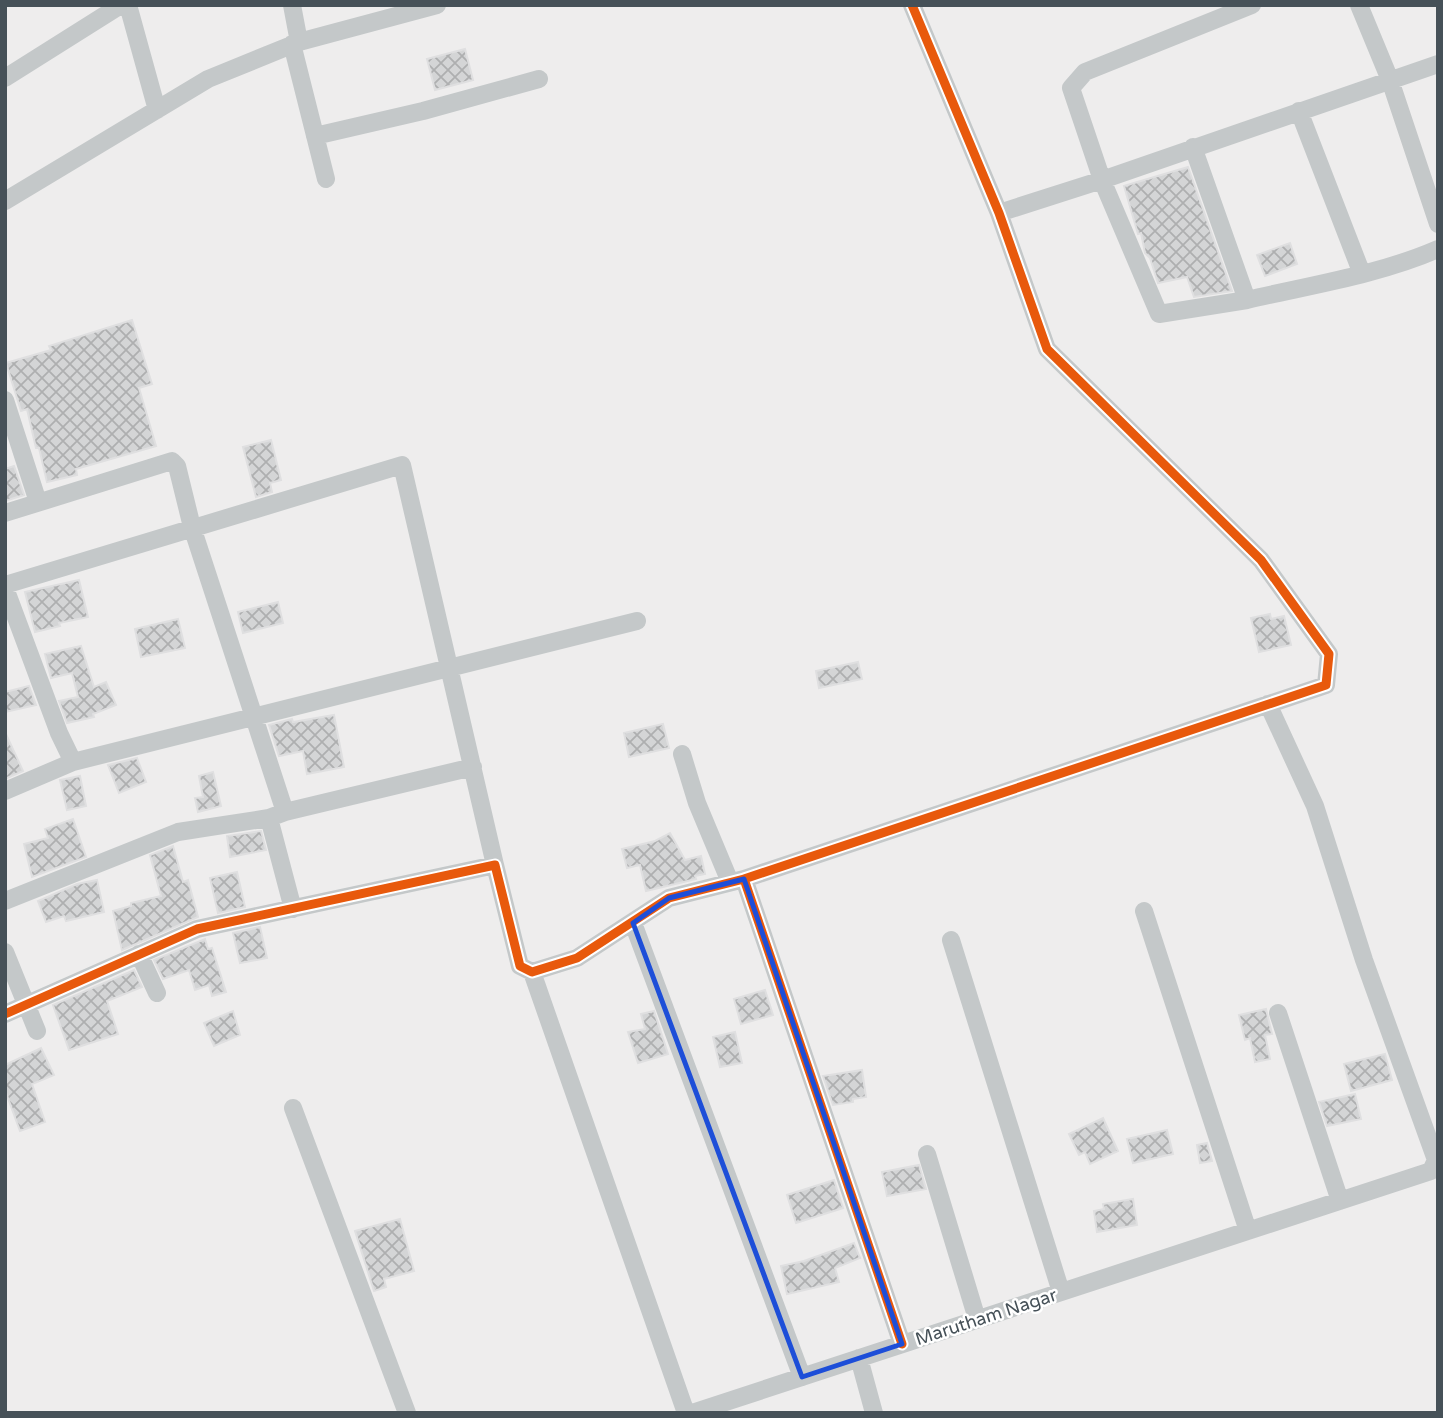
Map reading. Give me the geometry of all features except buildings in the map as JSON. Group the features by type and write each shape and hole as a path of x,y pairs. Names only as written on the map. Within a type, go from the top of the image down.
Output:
{"street":[{"path":"5,78 121,5"},
{"path":"128,5 157,110"},
{"path":"292,5 296,43 326,179"},
{"path":"5,201 208,79 296,43 438,5"},
{"path":"73,762 59,733 5,587 192,527 402,465 520,966 532,972 577,958 669,898 737,881 1326,685 1329,654 1261,560 1047,349 999,213 912,5"},
{"path":"1252,5 1085,72 1071,88 1102,180 1159,314 1247,300 1362,274 1438,249"},
{"path":"1359,5 1390,80 1438,224"},
{"path":"999,213 1438,64"},
{"path":"315,136 423,111 539,79"},
{"path":"1299,111 1362,274"},
{"path":"1193,147 1247,300"},
{"path":"5,400 38,502"},
{"path":"5,513 172,461 177,466 192,527 254,718 277,815 293,909"},
{"path":"5,791 73,762 637,621"},
{"name":"Marutham Nagar","path":"692,1413 1431,1171 1436,1160 1364,960 1315,806 1268,704"},
{"path":"682,754 697,803 737,881 902,1344"},
{"path":"5,901 178,832 277,815 473,767"},
{"path":"5,1014 197,929 495,865"},
{"path":"1144,911 1248,1231"},
{"path":"633,923 802,1377"},
{"path":"951,940 1061,1292"},
{"path":"5,953 37,1031"},
{"path":"139,954 157,993"},
{"path":"532,972 686,1413"},
{"path":"1278,1013 1340,1201"},
{"path":"293,1108 407,1413"},
{"path":"927,1154 977,1319"},
{"path":"859,1358 874,1413"}],"highlighted area":[{"path":"744,879 902,1344 802,1377 633,923 669,898"}],"cycle path":[{"path":"744,879 1326,685 1329,654 1261,560 1047,349 999,213 912,5"},
{"path":"5,1014 197,929 495,865 520,966 532,972 577,958 669,898 744,879 902,1344"}]}
